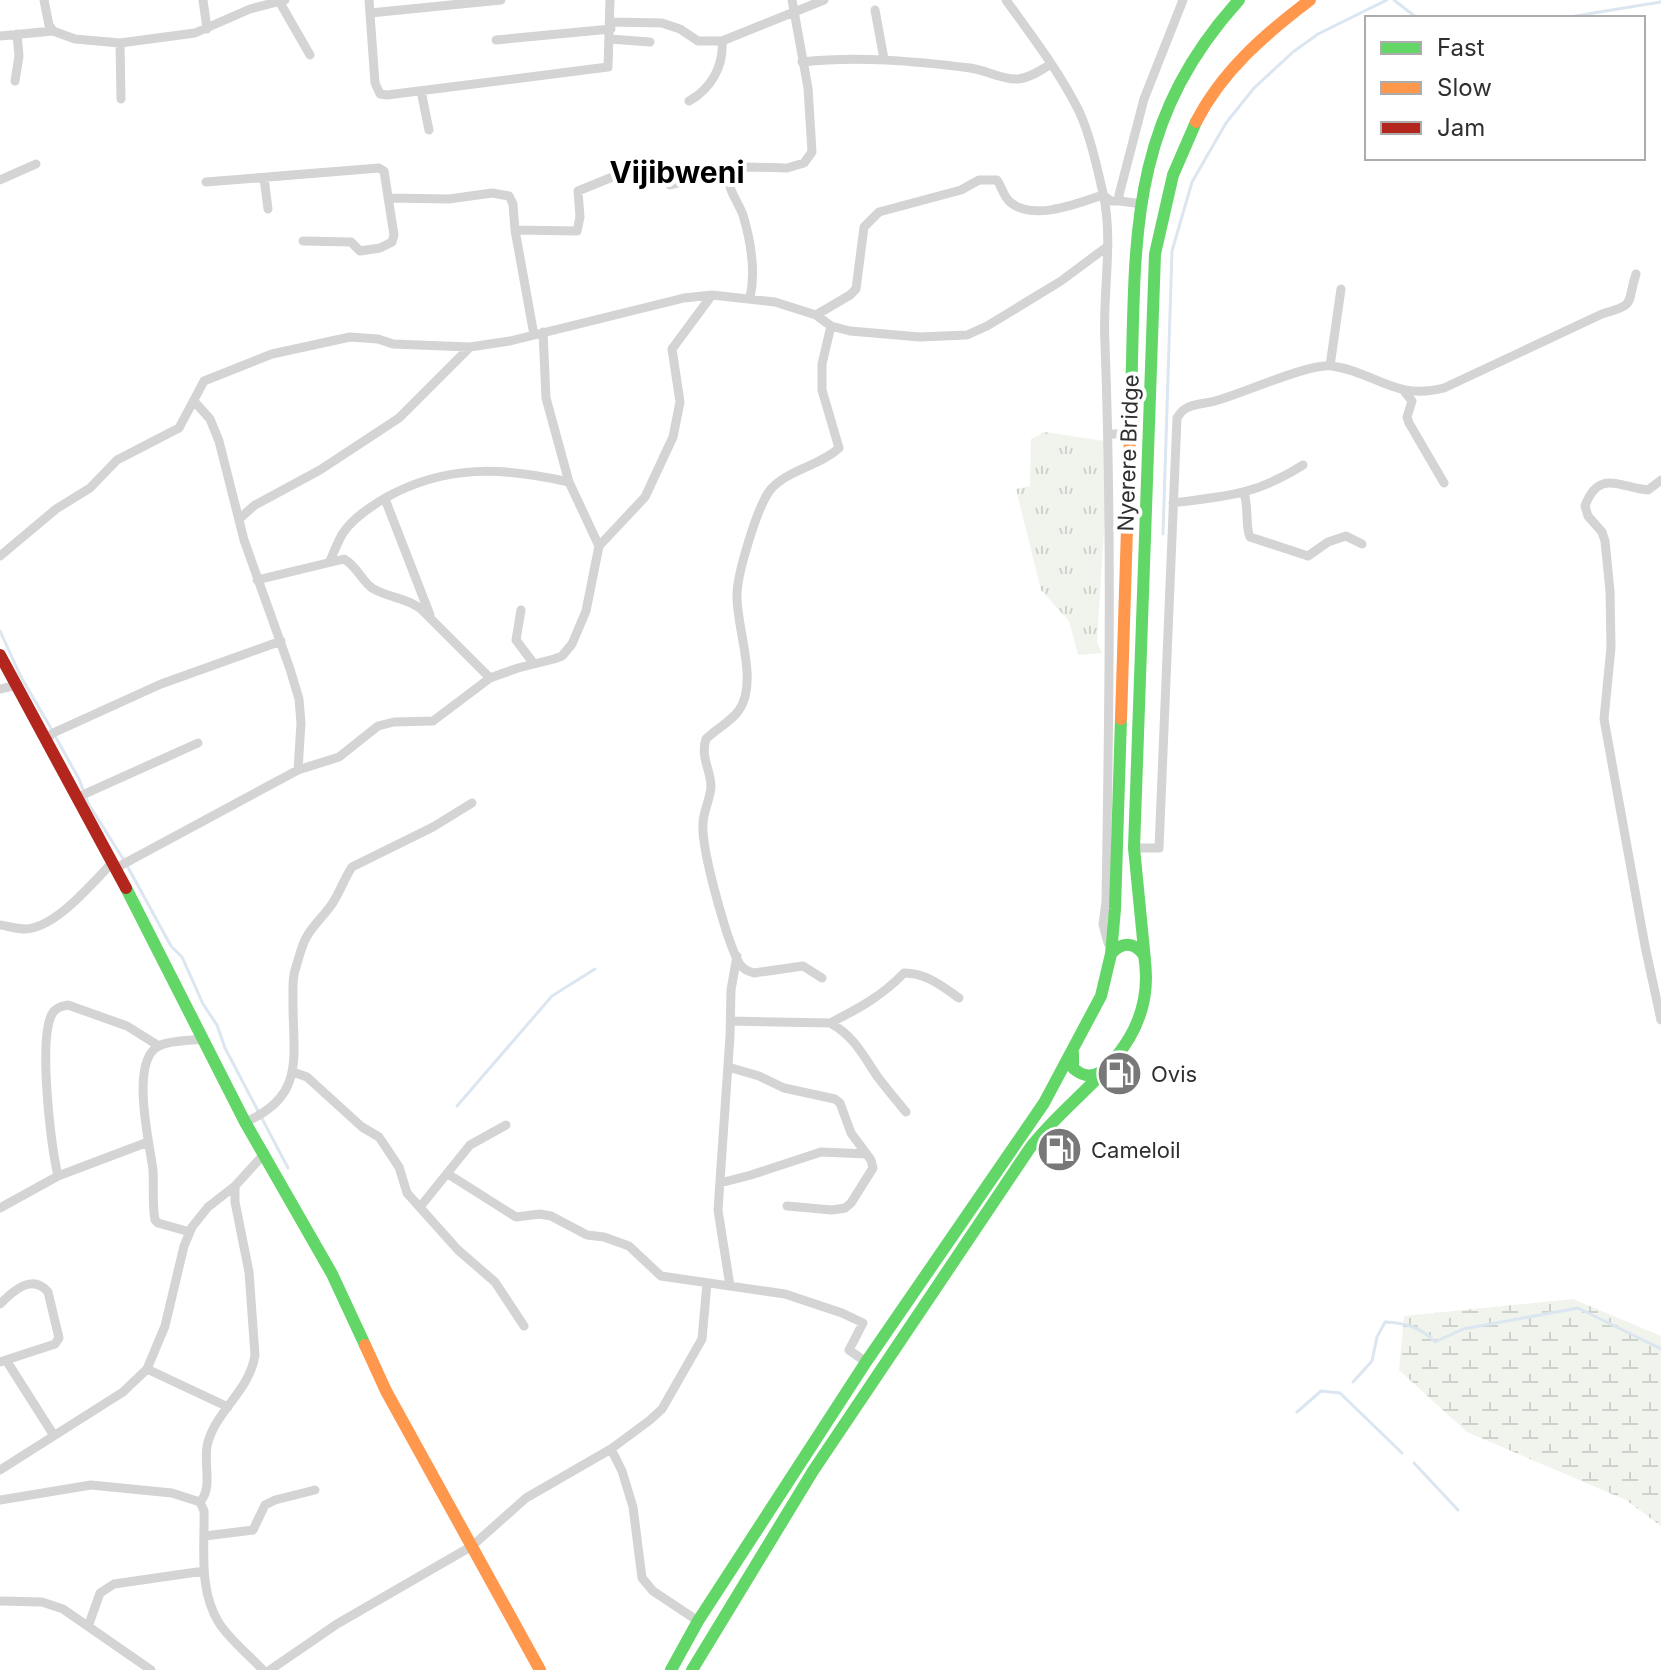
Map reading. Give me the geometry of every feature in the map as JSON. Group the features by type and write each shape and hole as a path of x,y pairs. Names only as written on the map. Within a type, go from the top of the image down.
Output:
{"main road":[{"name":"Nyerere Bridge","path":"671,1670 698,1621 866,1362 1044,1103 1101,996 1111,954 1116,877 1136,251 1146,173 1161,121 1179,84 1221,18 1239,0"},
{"name":"Nyerere Bridge","path":"692,1670 788,1507 1034,1144 1125,1047 1139,1022 1144,1004 1145,960 1134,848 1155,254 1160,218 1169,180 1182,146 1226,74 1251,46 1310,0"},
{"path":"0,655 114,865 245,1122 332,1274 386,1391 540,1670"},
{"path":"1111,954 1118,946 1130,944 1141,949 1145,960"},
{"path":"1074,1049 1072,1063 1081,1075 1092,1077 1105,1070"}],"street":[{"path":"44,0 53,31"},
{"path":"203,0 207,29"},
{"path":"369,0 375,83 379,92 387,95 608,67 610,0"},
{"path":"370,13 413,4 501,0"},
{"path":"670,185 748,167 787,168 804,163 812,152 808,88 792,0"},
{"path":"496,40 662,23 680,29 698,41 722,41 824,0"},
{"path":"1006,0 1051,64 1080,114 1103,195 1109,230 1103,310 1110,609 1103,924 1111,954"},
{"path":"1120,201 1121,186 1144,99 1183,0"},
{"path":"0,36 53,31 75,39 120,43 154,41 207,29 250,9 282,1 310,55"},
{"path":"875,10 884,59"},
{"path":"610,30 650,42"},
{"path":"15,81 19,56 17,34"},
{"path":"689,101 698,96 720,67 722,41"},
{"path":"120,43 121,99"},
{"path":"802,62 844,58 884,59 978,69 994,72 1005,79 1027,78 1051,64"},
{"path":"421,91 429,130"},
{"path":"0,180 36,164"},
{"path":"206,182 379,168 384,171 394,238 380,248 360,251 351,242 303,241"},
{"path":"732,170 729,185 743,217 752,263 754,282 750,298"},
{"path":"515,230 577,231 580,217 578,191 627,171"},
{"path":"264,178 268,209"},
{"path":"816,315 856,289 864,227 879,212 961,190 983,179 997,180 1007,200 1029,209 1060,209 1103,195"},
{"path":"388,198 449,199 506,193 513,204 515,230 539,334 546,398 569,482 599,546"},
{"path":"1103,195 1111,201 1142,204"},
{"path":"0,556 56,509 90,488 117,460 179,428 201,385 210,378 272,354 350,337 378,339 393,344 470,347 539,334 684,298 712,295 775,302 816,315 831,326 850,331 920,337 967,335 1061,281 1108,246"},
{"path":"1134,848 1159,848 1177,418 1181,411 1299,372 1330,366 1404,391 1429,392 1444,388 1602,314 1624,308 1629,303 1636,274"},
{"path":"1330,366 1341,289"},
{"path":"0,925 30,929 52,919 114,865 298,770 339,757 378,726 394,722 433,721 490,678 562,656 572,644 586,611 599,546 633,511 652,484 673,437 680,402 672,349 712,295"},
{"path":"822,978 803,966 771,972 747,971 737,956 724,924 704,840 703,823 711,789 704,746 706,739 739,711 745,697 745,657 736,593 749,540 770,490 796,471 839,448 822,390 822,364 831,326"},
{"path":"239,519 255,505 320,470 399,418 470,347"},
{"path":"1404,391 1412,401 1407,417 1409,423 1444,483"},
{"path":"194,401 210,419 219,441 257,580 299,699 298,770"},
{"path":"1108,434 1131,434"},
{"path":"1173,503 1265,487 1303,465"},
{"path":"330,561 344,532 368,508 408,485 444,475 480,470 532,474 569,482"},
{"path":"1661,480 1648,490 1607,482 1599,484 1585,506 1605,541 1611,647 1604,719 1661,1020"},
{"path":"1244,493 1249,508 1247,529 1250,537 1308,556 1328,542 1346,536 1362,544"},
{"path":"385,499 431,618"},
{"path":"257,580 330,561 349,561 372,587 410,600 490,678"},
{"path":"521,610 516,640 534,664"},
{"path":"47,739 53,733 125,698 281,641"},
{"path":"0,689 18,685"},
{"path":"78,797 198,743"},
{"path":"245,1122 261,1115 286,1091 293,1072 295,968 306,937 333,902 345,876 357,864 472,803"},
{"path":"730,1286 718,1210 731,990 737,956"},
{"path":"830,1023 865,1006 889,989 904,973 914,973 935,981 959,998"},
{"path":"58,1176 51,1145 46,1049 51,1015 58,1008 68,1005 127,1026 159,1046"},
{"path":"731,1021 830,1023 842,1029 859,1046 906,1112"},
{"path":"190,1232 155,1220 153,1169 144,1121 143,1077 151,1054 159,1046 202,1039"},
{"path":"728,1067 759,1076 784,1088 835,1099 840,1103 851,1133 873,1168 845,1208 832,1210 787,1206"},
{"path":"293,1072 307,1077 362,1127 379,1137 399,1167 407,1193 458,1250 495,1282 524,1326"},
{"path":"420,1207 470,1145 506,1125"},
{"path":"0,1208 58,1176 148,1142"},
{"path":"720,1183 821,1152 867,1154"},
{"path":"0,1470 123,1392 147,1369 165,1326 190,1232 208,1207 235,1186 265,1153"},
{"path":"448,1174 516,1217 551,1216 587,1235 629,1246 661,1276 785,1294 842,1313 863,1323 849,1350 866,1362"},
{"path":"200,1502 206,1493 208,1442 247,1381 255,1355 249,1272 235,1202 235,1186"},
{"path":"270,1670 337,1624 472,1546 526,1498 611,1449 662,1409 702,1339 707,1283"},
{"path":"0,1304 17,1288 33,1284 44,1286 48,1292 59,1338 55,1344 3,1361 53,1434"},
{"path":"147,1369 228,1407"},
{"path":"611,1449 622,1471 633,1507 642,1578 653,1591 698,1621"},
{"path":"0,1500 91,1485 172,1493 200,1502 204,1511 204,1571 218,1620 263,1670"},
{"path":"205,1536 243,1534 253,1530 265,1505 315,1490"},
{"path":"89,1624 100,1593 114,1584 204,1571"},
{"path":"0,1601 52,1604 89,1624 151,1670"}],"green space":[{"path":"1045,432 1104,441 1109,453 1097,642 1102,653 1078,655 1069,621 1041,590 1016,489 1030,486 1031,439"},
{"path":"1573,1299 1661,1336 1661,1526 1626,1500 1467,1432 1399,1370 1404,1316"}],"waterway":[{"path":"1163,534 1172,251 1192,182 1226,123 1254,88 1318,34 1387,0"},
{"path":"1394,0 1414,16"},
{"path":"1575,16 1661,2"},
{"path":"0,631 21,677 52,730"},
{"path":"55,736 79,779 88,803 171,946 182,957 203,1004 217,1025 225,1048 288,1168"},
{"path":"457,1106 552,996 595,969"},
{"path":"1353,1382 1372,1361 1377,1337 1385,1322 1412,1327 1435,1342 1463,1329 1578,1308 1661,1349"},
{"path":"1297,1412 1321,1391 1340,1393 1402,1453"},
{"path":"1414,1463 1458,1510"}],"traffic: fast":[{"path":"1131,401 1137,238 1144,189 1156,141 1175,94 1202,47 1239,0"},
{"path":"1145,960 1134,848 1155,254 1173,175 1196,122"},
{"path":"671,1670 698,1621 866,1362 1044,1103 1101,996 1111,954 1115,909 1121,719"},
{"path":"126,888 245,1122 332,1274 365,1345"},
{"path":"692,1670 813,1471 1030,1148 1092,1084 1128,1040 1140,1016 1146,987 1144,955 1128,945 1119,947 1111,954"},
{"path":"1073,1053 1073,1068 1076,1071 1090,1075 1101,1072"}],"traffic: slow":[{"path":"1196,122 1218,86 1246,55 1310,0"},
{"path":"1121,719 1131,401"},
{"path":"365,1345 386,1391 540,1670"}],"traffic: jam":[{"path":"0,655 126,888"}],"place":[{"name":"Ovis","path":"1120,1074"},
{"name":"Cameloil","path":"1060,1150"}],"district":[{"name":"Vijibweni","path":"677,173"}]}
